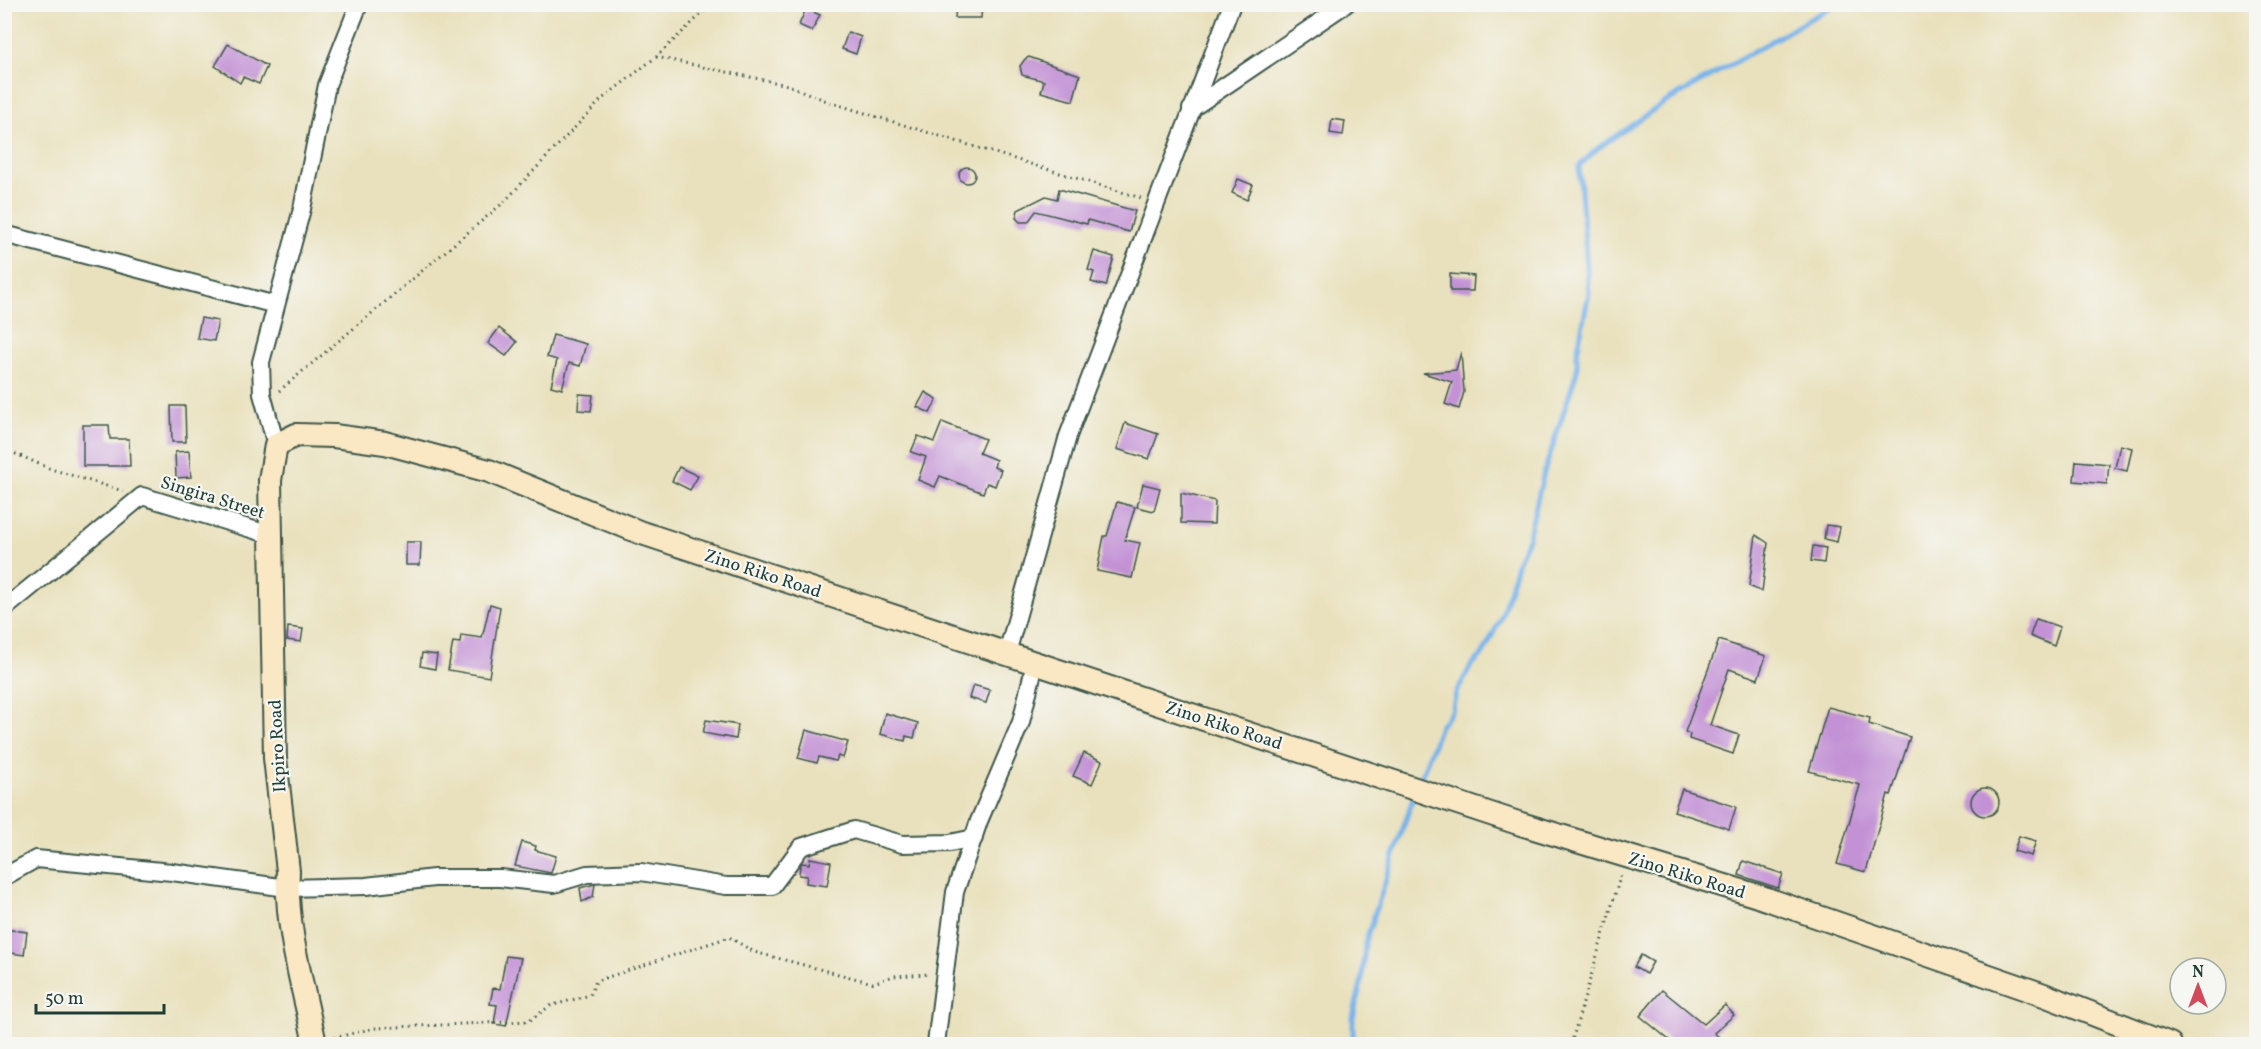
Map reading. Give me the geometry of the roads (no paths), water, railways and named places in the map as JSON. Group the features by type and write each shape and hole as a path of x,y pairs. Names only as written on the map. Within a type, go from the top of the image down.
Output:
{"street":[{"path":"276,445 262,394 261,362 302,208 327,85 359,4"},
{"path":"1006,653 1068,436 1232,4"},
{"path":"1191,109 1346,4"},
{"path":"4,234 276,305"},
{"name":"Zino Riko Road","path":"276,445 297,435 334,436 385,443 489,471 639,532 1627,856 1758,896 2033,991 2169,1044"},
{"name":"Ikpiro Road","path":"276,445 270,480 275,758 288,871 287,888 298,961 315,1044"},
{"name":"Singira Street","path":"4,609 142,496 271,535"},
{"path":"936,1044 943,976 956,892 974,838 1021,722 1035,663"},
{"path":"4,877 36,859 172,872 287,888 366,886 434,878 500,878 554,884 587,874 640,872 726,886 772,886 801,847 854,830 902,844 950,843 974,838"}],"waterway":[{"path":"1419,783 1440,726 1452,711 1456,693 1471,666 1483,654 1501,618 1519,558 1528,539 1543,476 1577,371 1577,353 1589,293 1579,166 1598,148 1664,103 1836,4"},
{"path":"1353,1044 1353,1018 1362,979 1365,943 1414,795"}]}
